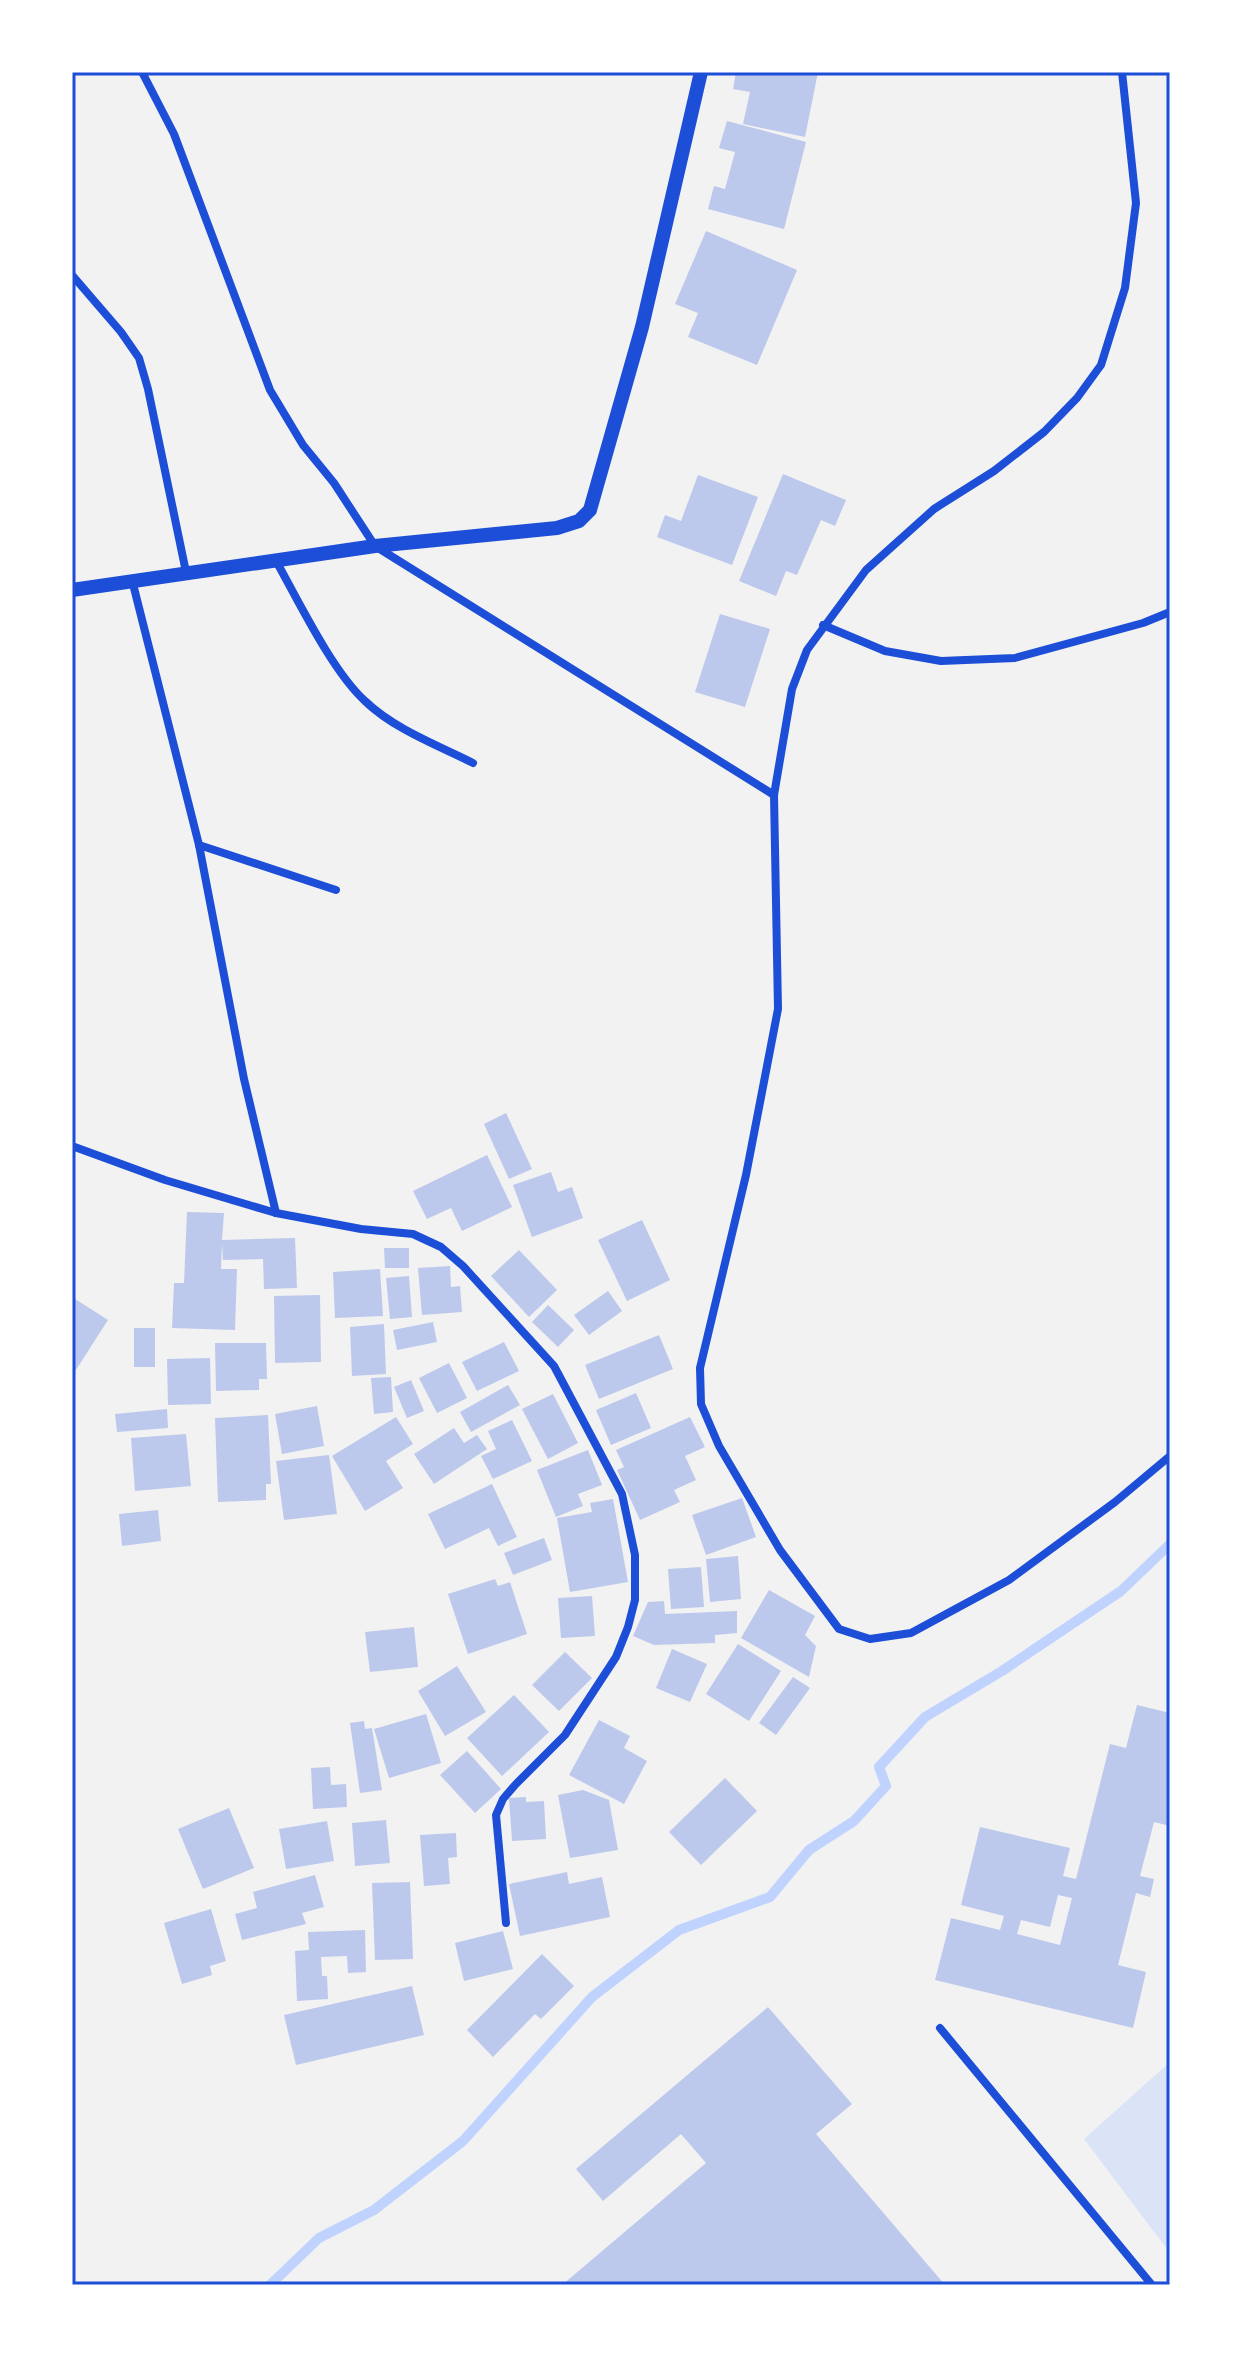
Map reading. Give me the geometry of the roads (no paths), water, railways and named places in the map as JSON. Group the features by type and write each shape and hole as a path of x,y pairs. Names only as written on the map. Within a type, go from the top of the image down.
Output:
{"street":[{"path":"142,72 174,134 270,390 303,445 334,483 375,546 774,795"},
{"path":"72,590 375,546 557,528 579,521 590,510 642,327 701,72"},
{"path":"1122,72 1136,203 1125,288 1101,365 1077,398 1044,432 994,471 934,509 866,570 807,650 792,689 774,795 778,1009 746,1175 700,1368 701,1404 719,1446 780,1550 839,1629 870,1639 911,1633 1009,1580 1115,1502 1170,1456"},
{"path":"72,275 139,358 186,572"},
{"path":"274,559 339,670 365,701 402,726 473,763"},
{"path":"132,580 199,845 244,1079 276,1213"},
{"path":"823,625 885,651 941,661 1015,658 1143,623 1170,612"},
{"path":"199,845 336,890"},
{"path":"72,1146 165,1180 276,1213 361,1229 413,1234 441,1247 463,1266 554,1366 622,1494 635,1555 635,1600 616,1657 565,1735 516,1784 496,1815 506,1923"},
{"path":"940,2028 1152,2285"}],"waterway":[{"path":"270,2285 319,2238 374,2210 463,2141 592,1997 679,1930 770,1897 809,1850 854,1821 886,1786 879,1767 925,1717 1002,1671 1121,1591 1170,1544"}]}
